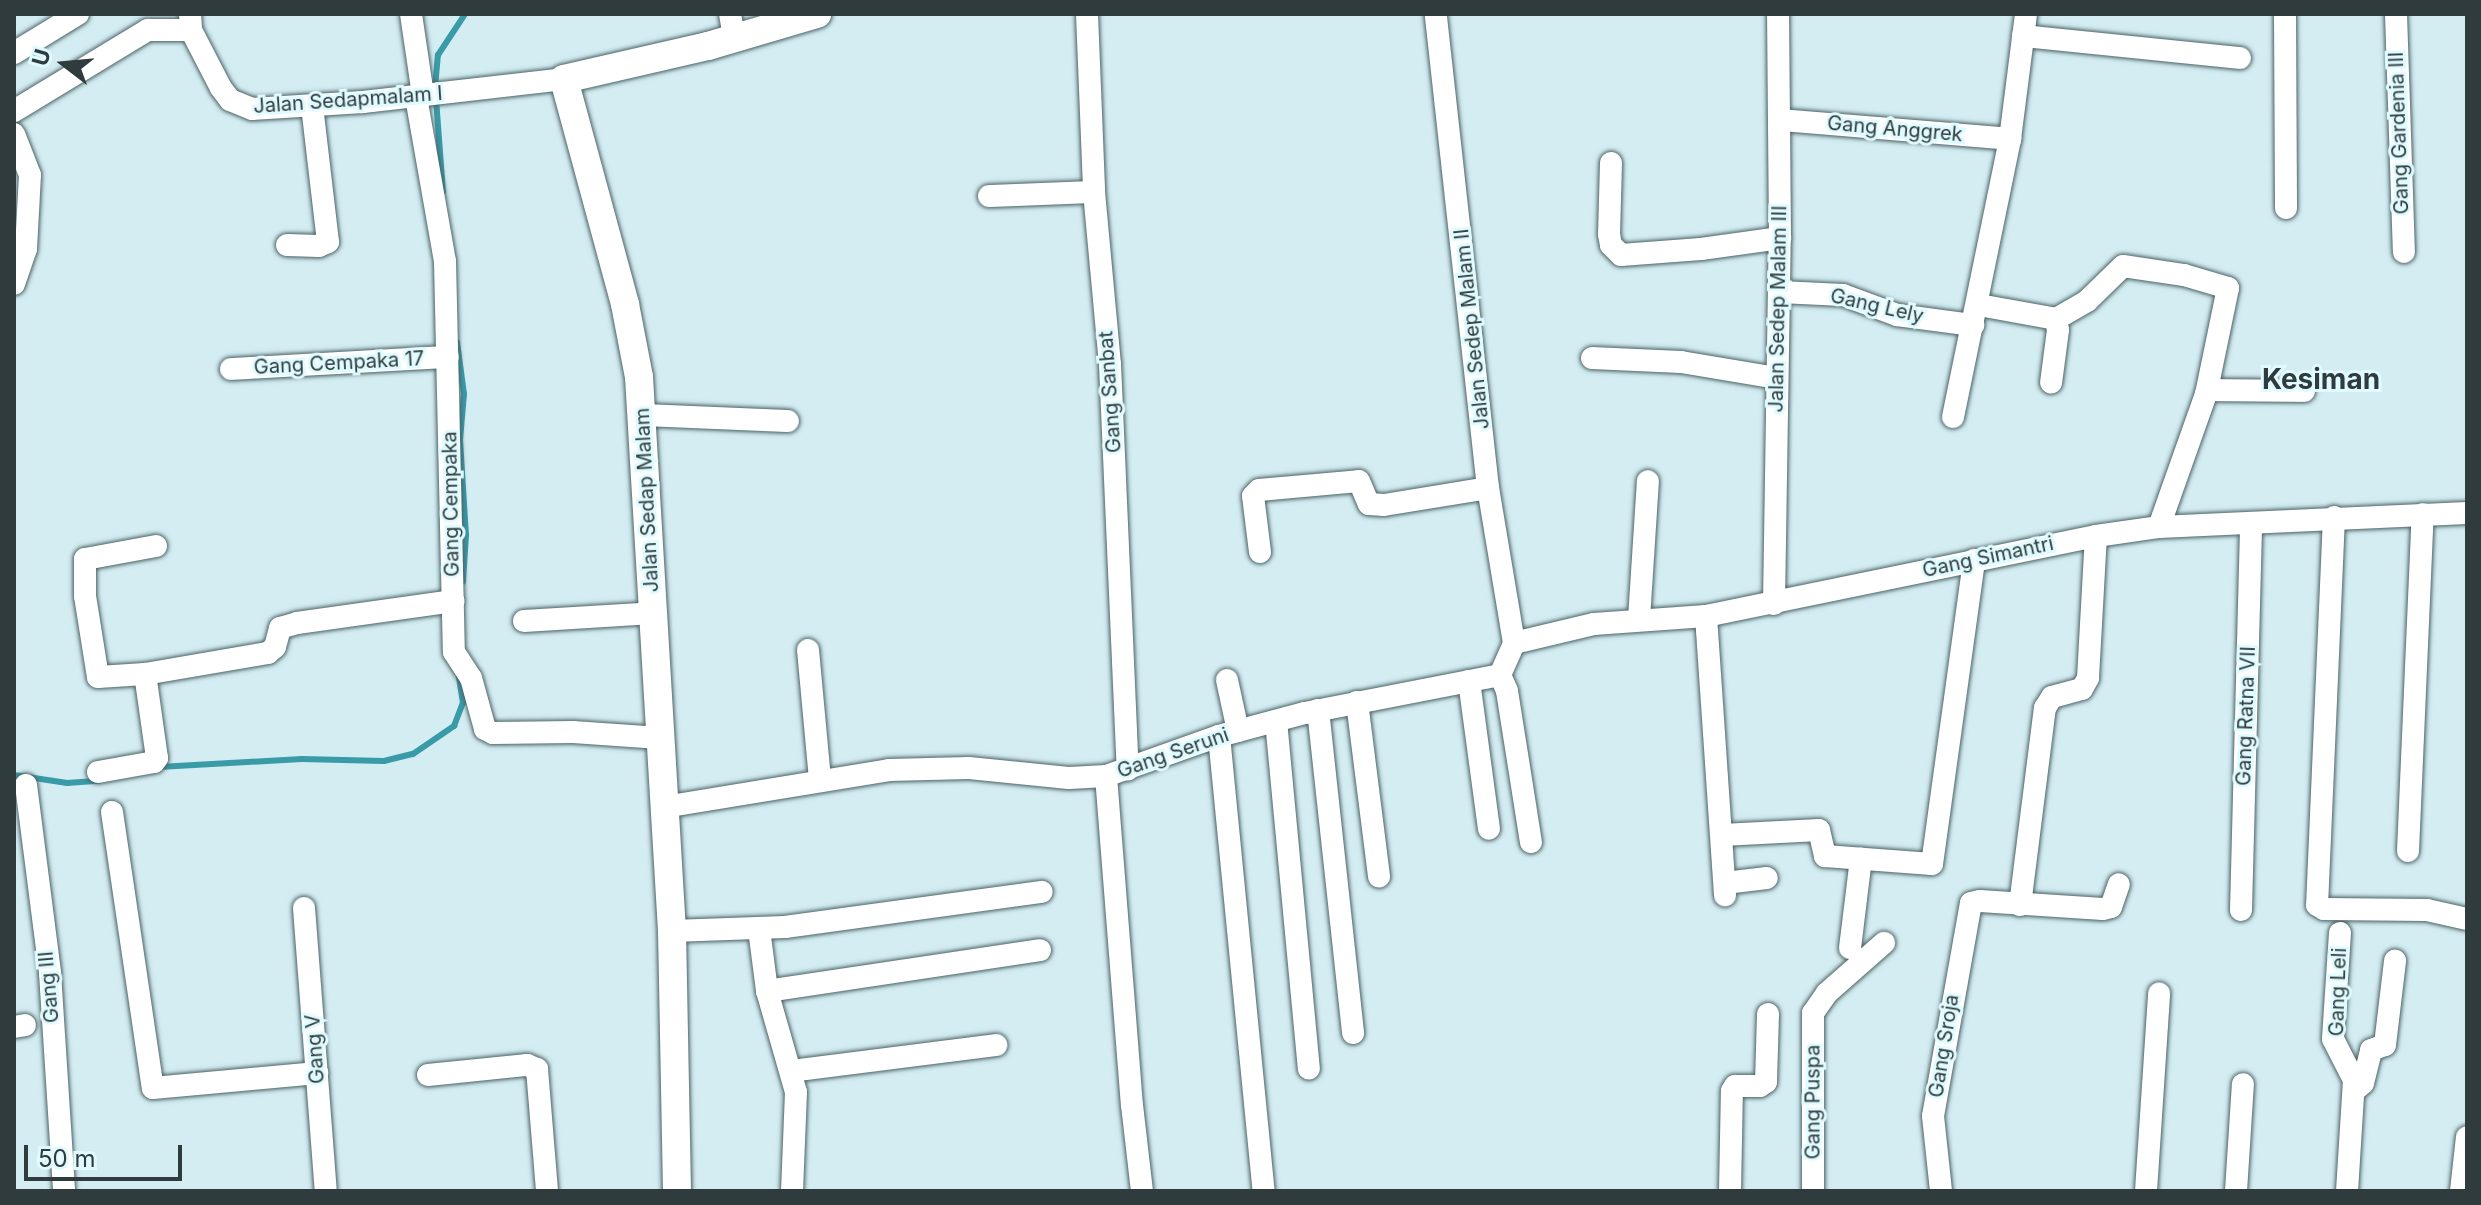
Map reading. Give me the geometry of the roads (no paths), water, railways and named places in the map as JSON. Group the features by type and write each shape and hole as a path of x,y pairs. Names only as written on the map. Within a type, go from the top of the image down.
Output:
{"street":[{"path":"14,53 78,14"},
{"name":"Gang Cempaka","path":"411,14 428,95 445,261 453,601 460,662 485,729 493,733 546,731 660,738"},
{"path":"564,79 732,26 817,14"},
{"name":"Gang Sanbat","path":"1087,14 1094,192 1111,377 1117,773 1128,1057 1142,1191"},
{"name":"Jalan Sedep Malam II","path":"1436,14 1488,488 1514,643"},
{"name":"Jalan Sedep Malam III","path":"1774,604 1780,292 1778,14"},
{"path":"2285,14 2286,208"},
{"name":"Gang Gardenia III","path":"2396,14 2404,252"},
{"path":"14,111 148,30 190,22"},
{"name":"Jalan Sedapmalam I","path":"190,22 213,75 230,100 252,109 428,95 564,79"},
{"path":"1953,417 2010,139 2024,25 2240,58"},
{"name":"Jalan Sedap Malam","path":"564,79 634,343 643,415 672,931 677,1191"},
{"path":"287,245 319,246 328,242 312,106"},
{"name":"Gang Anggrek","path":"1781,120 2010,139"},
{"path":"14,134 30,175 20,221 25,257 14,284"},
{"path":"1611,163 1609,234 1611,245 1621,255 1701,249 1780,238"},
{"path":"989,196 1094,192"},
{"path":"2051,383 2058,330 2056,319 2087,301 2123,266 2223,284 2230,292 2206,394 2159,527"},
{"name":"Gang Lely","path":"1780,292 1843,295 1897,315 2056,319"},
{"name":"Gang Cempaka 17","path":"231,369 448,357"},
{"path":"1592,358 1681,362 1777,378"},
{"path":"2206,394 2212,390 2304,391"},
{"path":"643,415 788,421"},
{"path":"1260,552 1253,496 1259,490 1359,481 1369,504 1384,505 1488,488"},
{"path":"1639,619 1648,481"},
{"name":"Gang Simantri","path":"1514,643 1594,624 1706,616 1774,604 1974,560 2159,527 2467,513"},
{"path":"2408,851 2423,514"},
{"path":"2334,517 2317,905 2324,909 2427,910 2467,919"},
{"name":"Gang Ratna VII","path":"2241,910 2251,523"},
{"path":"2096,536 2088,678 2082,689 2052,697 2045,708 2020,905 2111,907 2119,884"},
{"path":"156,546 89,556 83,563 95,675 102,678 145,674 268,653 275,647 277,631 286,625 453,601"},
{"path":"1722,835 1819,830 1825,856 1932,864 1974,560"},
{"path":"524,621 653,613"},
{"path":"1706,616 1725,889 1767,878"},
{"path":"1514,643 1500,675 1507,691 1531,842"},
{"path":"808,650 820,780"},
{"path":"98,772 154,762 157,758 145,674"},
{"name":"Gang Seruni","path":"664,807 820,780 933,767 1069,778 1117,773 1228,734 1318,710 1500,675"},
{"path":"1227,680 1228,734 1264,1191"},
{"path":"1469,681 1489,829"},
{"path":"1357,702 1379,877"},
{"path":"1318,710 1353,1033"},
{"path":"1276,721 1309,1068"},
{"name":"Gang III","path":"26,785 50,973 64,1191"},
{"path":"112,812 153,1088 317,1073"},
{"path":"1850,948 1861,859"},
{"path":"672,931 759,929 1042,892"},
{"name":"Gang Sroja","path":"1941,1191 1933,1116 1971,903 2020,905"},
{"name":"Gang V","path":"304,908 326,1191"},
{"path":"759,929 767,991 791,1071 798,1111 792,1191"},
{"name":"Gang Leli","path":"2340,933 2333,1039 2354,1080 2347,1191"},
{"name":"Gang Puspa","path":"1813,1191 1813,1013 1827,993 1884,943"},
{"path":"767,991 1040,950"},
{"path":"2354,1091 2363,1083 2371,1050 2385,1045 2395,961"},
{"path":"2146,1191 2159,993"},
{"path":"1730,1191 1732,1091 1735,1086 1760,1086 1766,1082 1768,1014"},
{"path":"791,1071 996,1045"},
{"path":"428,1075 527,1065 537,1069 547,1191"},
{"path":"2236,1191 2243,1084"},
{"path":"2461,1191 2467,1137"}],"waterway":[{"path":"435,88 438,55 465,14"},
{"path":"436,99 443,192"},
{"path":"457,342 464,394 460,440 466,535 463,582"},
{"path":"159,767 302,759 384,761 413,754 454,726 463,703 459,677"},
{"path":"14,775 67,783 98,781"}],"district":[{"name":"Kesiman","path":"2321,379"}]}
